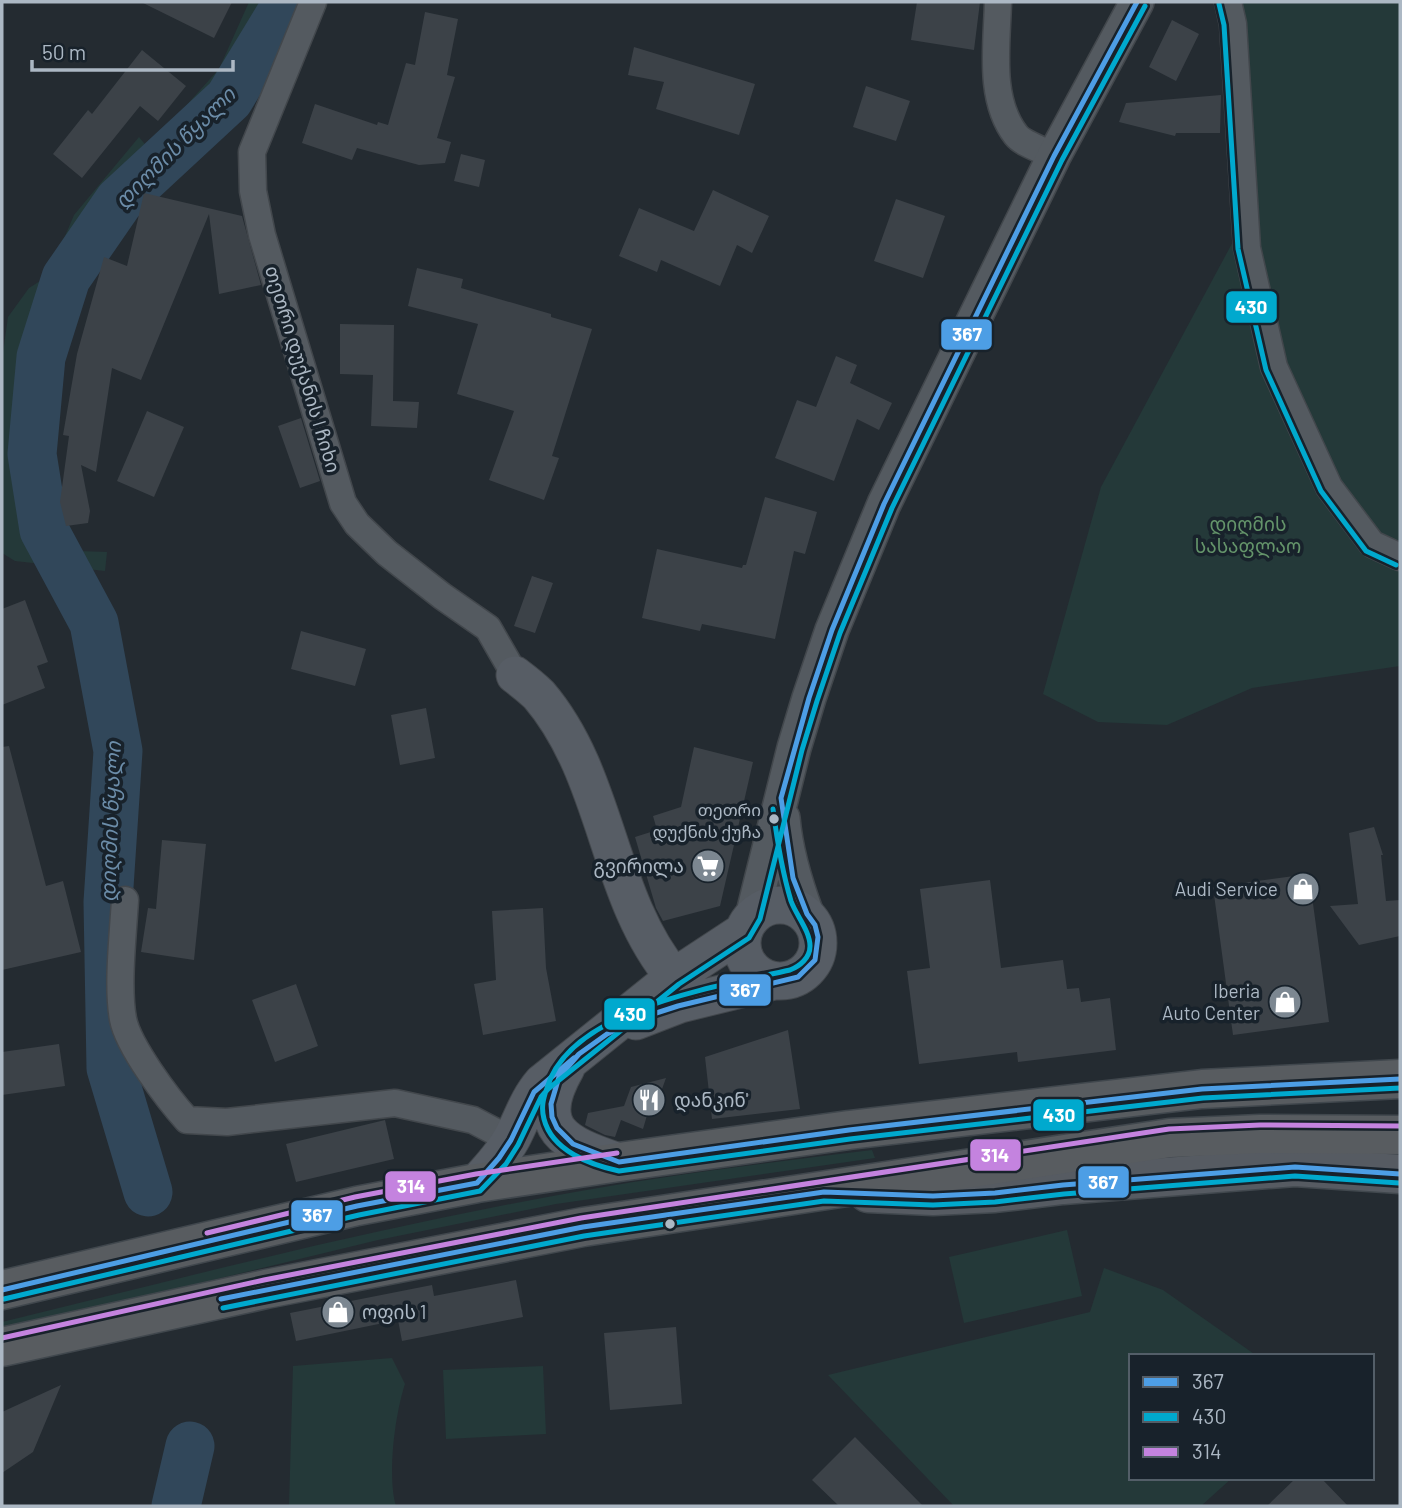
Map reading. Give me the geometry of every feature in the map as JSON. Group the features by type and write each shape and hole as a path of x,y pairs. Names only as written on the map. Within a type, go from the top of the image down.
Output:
{"highway":[{"path":"2,1290 358,1206 477,1183 849,1130 1189,1091 1400,1079"},
{"path":"2,1347 583,1227 1170,1138 1260,1134 1400,1135"}],"main road":[{"path":"515,675 538,693 580,758 646,939 674,978"},
{"path":"477,1183 511,1140 534,1092 542,1083 674,978 748,924 761,909 785,904 807,914 814,925 818,937 815,960 798,977 680,1004 606,1033"},
{"path":"748,924 742,944 745,957 751,968 774,981"},
{"path":"570,1061 551,1100 554,1124 568,1142 619,1162"},
{"path":"824,1192 933,1196 995,1193 1295,1167 1400,1174"}],"street":[{"name":"თეთრი დუქანის I ჩიხი","path":"313,2 251,152 253,191 262,235 343,503 357,524 387,553 488,628 515,675"},
{"path":"998,2 996,67 1000,106 1017,136 1054,156"},
{"path":"748,924 809,698 832,630 884,504 1054,156 1138,2"},
{"path":"1228,2 1233,24 1247,248 1274,367 1329,486 1372,544 1400,557"},
{"path":"781,798 793,878 807,914"},
{"path":"124,900 121,999 123,1021 166,1097 187,1120 227,1122 395,1103 473,1120 511,1140"}],"green space":[{"path":"249,2 304,2 267,88 256,82 236,108 124,213 120,231 95,254 46,412 51,478 65,539 79,551 107,552 105,571 15,561 2,553 2,360 8,317 29,288 48,276 74,215 139,137 148,148 219,69"},
{"name":"დიღმის სასაფლაო","path":"1242,2 1400,2 1400,666 1252,688 1167,725 1098,722 1043,694 1101,487 1257,197"},
{"path":"872,1150 875,1158 556,1204 378,1240 2,1331 2,1322 276,1255 483,1209 633,1182"},
{"path":"1067,1230 1082,1296 964,1323 949,1257"},
{"path":"1104,1268 1163,1290 1254,1354 1129,1354 1129,1480 1230,1480 1201,1506 954,1506 828,1375 1090,1312"},
{"path":"392,1358 405,1384 393,1445 392,1479 396,1506 289,1506 293,1366"},
{"path":"543,1366 546,1434 446,1439 443,1370"}],"building":[{"path":"141,2 232,2 214,38"},
{"path":"917,2 980,2 974,50 911,40"},
{"path":"425,12 458,19 447,75 455,77 437,138 451,142 445,163 419,165 357,148 352,160 302,143 315,104 377,125 378,122 388,125 406,63 415,65"},
{"path":"1172,20 1199,34 1176,81 1149,67"},
{"path":"634,47 755,84 739,135 656,109 664,82 628,75"},
{"path":"142,50 186,86 158,121 140,106 82,178 53,154 88,110 92,114"},
{"path":"866,86 910,101 896,141 853,127"},
{"path":"1221,95 1220,133 1176,133 1175,136 1119,122 1126,103"},
{"path":"461,154 485,160 479,187 454,181"},
{"path":"713,190 769,216 752,253 737,245 720,286 661,260 657,272 619,256 639,208 694,231"},
{"path":"144,193 242,216 261,285 219,294 209,214 141,380 112,368 96,472 81,465 90,511 88,523 66,526 60,502 69,436 63,435 77,354 104,257 127,266"},
{"path":"896,199 945,216 923,278 874,261"},
{"path":"417,268 463,279 461,288 592,329 552,456 559,458 544,500 489,480 514,411 457,394 478,324 408,306"},
{"path":"340,324 394,325 393,401 419,402 417,428 371,426 373,375 340,374"},
{"path":"836,356 857,365 850,383 892,403 879,430 857,419 834,481 775,458 797,400 816,407"},
{"path":"147,411 184,427 154,497 117,481"},
{"path":"301,418 320,481 300,488 278,426"},
{"path":"765,497 817,512 805,554 794,551 775,639 702,624 700,631 642,618 657,549 742,568 746,565"},
{"path":"532,576 553,583 535,633 514,626"},
{"path":"25,600 48,662 37,666 45,688 2,705 2,609"},
{"path":"301,631 366,649 355,686 291,669"},
{"path":"426,708 435,758 400,765 391,715"},
{"path":"9,746 46,886 63,881 81,952 2,970 2,747"},
{"path":"694,747 753,762 720,906 663,921 656,908 635,837 657,830 653,816 681,807"},
{"path":"1374,827 1383,855 1386,901 1400,900 1400,936 1359,945 1330,906 1358,904 1349,833"},
{"path":"162,840 206,844 194,960 141,952 148,908 156,909"},
{"path":"1309,874 1329,1022 1233,1035 1213,887"},
{"path":"990,880 1001,968 1063,960 1067,989 1079,988 1081,1002 1110,998 1116,1050 1018,1062 1017,1052 919,1064 907,971 930,968 920,889"},
{"path":"543,908 546,968 556,1021 483,1035 474,984 496,980 492,911"},
{"path":"296,984 318,1046 275,1062 252,1000"},
{"path":"788,1030 800,1109 712,1119 705,1057"},
{"path":"59,1044 65,1086 2,1095 2,1052"},
{"path":"666,1078 653,1114 648,1112 643,1129 621,1120 615,1137 585,1125 588,1113 624,1106 631,1087"},
{"path":"385,1120 394,1159 296,1182 286,1144"},
{"path":"516,1280 523,1317 402,1341 398,1320 296,1341 290,1313 432,1285 434,1296"},
{"path":"676,1327 682,1404 610,1410 604,1333"},
{"path":"61,1385 33,1452 2,1473 2,1412"},
{"path":"855,1437 923,1506 839,1506 812,1480"},
{"path":"1294,1480 1323,1480 1348,1506 1267,1506"}],"waterway":[{"name":"დიღმის წყალი","path":"148,1192 111,1068 108,902 118,751 94,623 44,530 32,454 41,357 66,278 119,201 229,99 288,2"},
{"name":"დიღმის წყალი","path":"176,1506 190,1446"}],"transit line":[{"name":"367","path":"1137,2 1054,156 884,504 832,630 809,698 781,798 793,878 818,937 815,960 798,977 678,1006 641,1018 607,1034 579,1054 559,1077 551,1104 552,1117 557,1128 573,1144 619,1162 849,1130 1202,1089 1400,1079"},
{"name":"430","path":"1219,4 1224,25 1238,249 1266,370 1321,491 1366,551 1396,565"},
{"name":"430","path":"4,1299 359,1215 480,1191 506,1164 541,1097 548,1089 679,984 749,938 760,919 802,750 817,701 840,633 892,508 1062,160 1145,6"},
{"name":"430","path":"773,809 788,890 809,940 810,950 806,958 790,970 689,993 651,1005 616,1020 585,1038 561,1061 547,1088 543,1104 548,1130 555,1140 574,1155 619,1171 850,1139 1203,1098 1400,1088"},
{"name":"367","path":"2,1290 357,1206 477,1183 511,1140 534,1092 574,1058"},
{"name":"314","path":"2,1338 264,1280 581,1218 1169,1129 1260,1125 1400,1126"},
{"name":"314","path":"207,1233 355,1197 476,1174 617,1153"},
{"name":"367","path":"221,1299 583,1227 824,1192 933,1196 995,1193 1295,1167 1400,1174"},
{"name":"430","path":"223,1308 584,1236 824,1201 933,1205 995,1202 1295,1176 1399,1183"}],"place":[{"name":"თეთრი დუქნის ქუჩა","path":"774,819"},
{"name":"გვირილა","path":"708,866"},
{"name":"Audi Service","path":"1303,889"},
{"name":"Iberia Auto Center","path":"1285,1002"},
{"name":"დანკინ'","path":"649,1100"},
{"name":"ოფის 1","path":"338,1312"}]}
